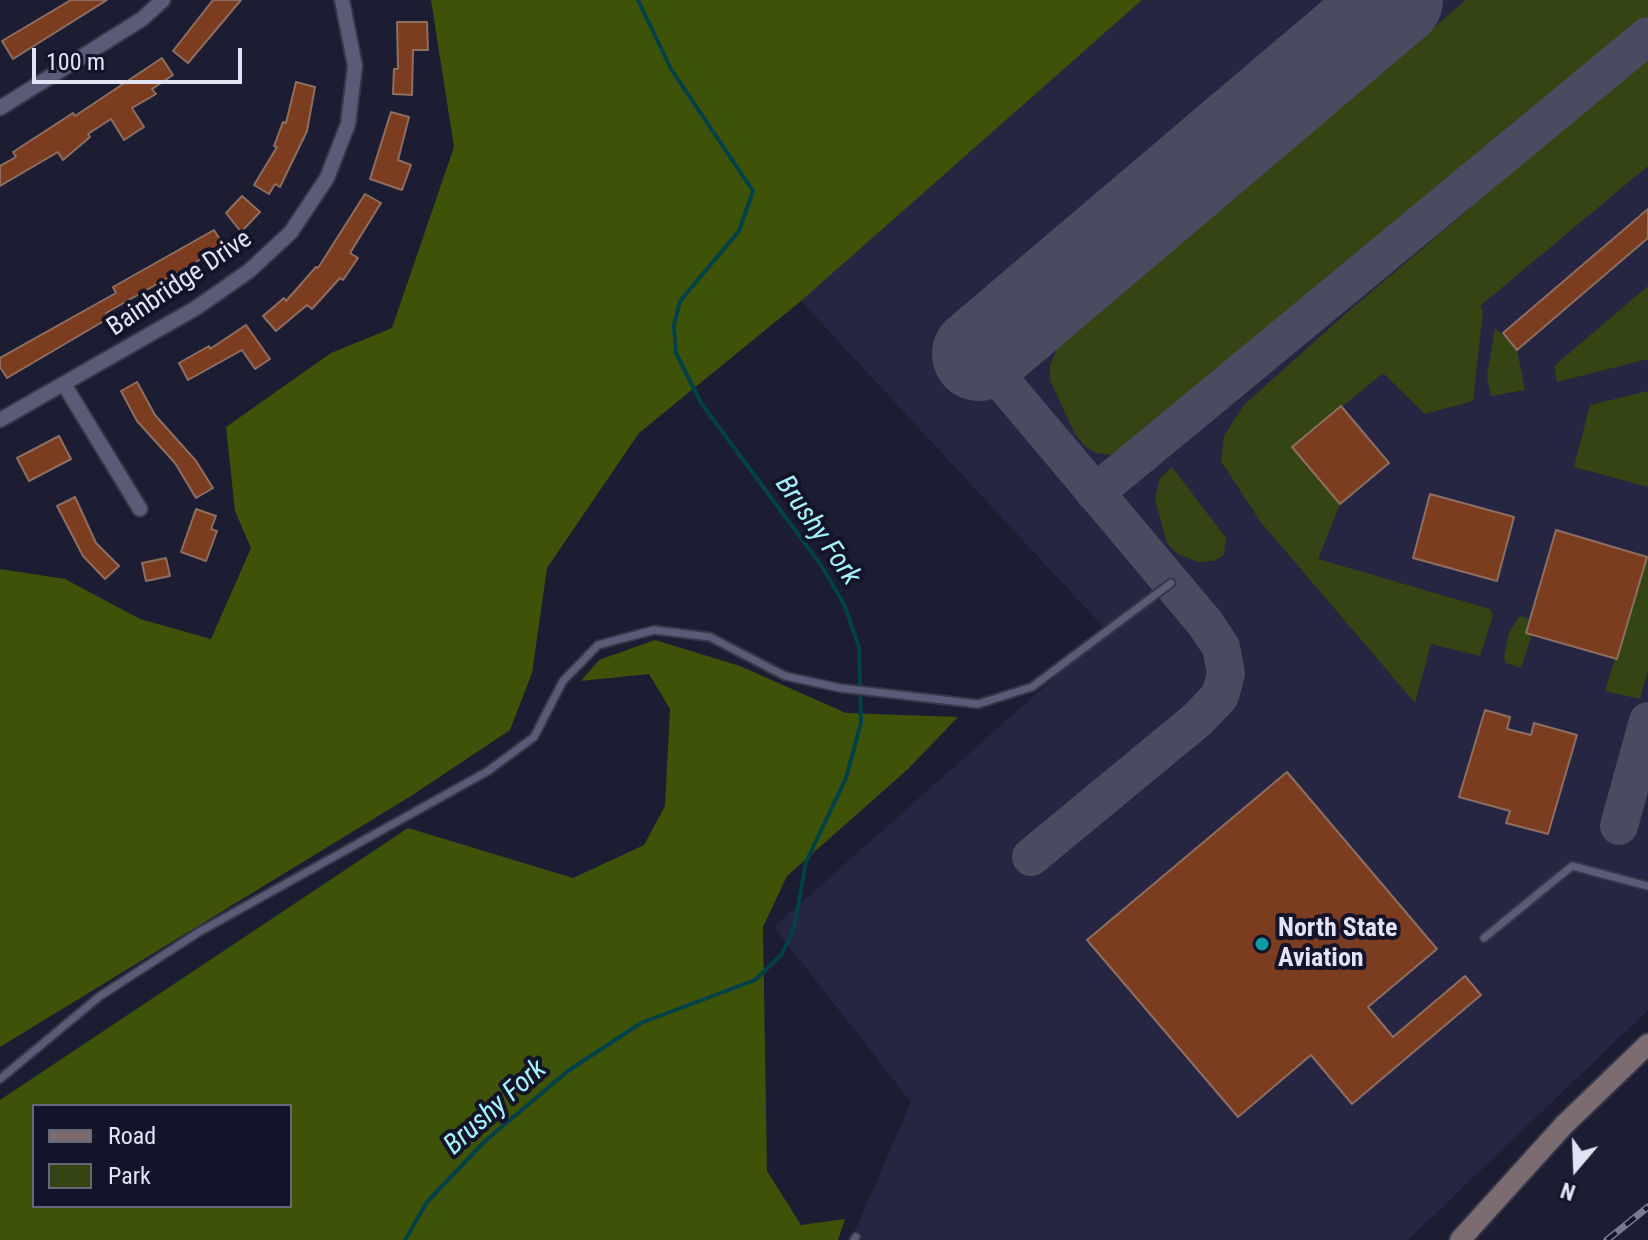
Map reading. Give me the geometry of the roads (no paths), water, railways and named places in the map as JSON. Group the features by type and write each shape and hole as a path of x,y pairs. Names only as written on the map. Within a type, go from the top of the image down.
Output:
{"main road":[{"path":"1460,1240 1564,1125 1648,1044"}],"street":[{"path":"0,108 142,19 163,0"},
{"name":"Bainbridge Drive","path":"0,420 65,386 196,308 249,271 283,241 310,206 340,149 353,92 353,41 342,0"},
{"path":"65,386 140,509"}],"lane":[{"path":"0,1079 100,996 199,932 488,771 534,737 563,681 598,645 654,630 710,637 785,676 840,688 978,704 1032,687 1171,583"},
{"path":"1484,938 1572,866 1648,886"}],"waterway":[{"name":"Brushy Fork","path":"405,1240 427,1202 485,1141 568,1071 641,1023 755,980 782,954 794,928 806,862 846,778 861,723 859,647 844,604 821,565 701,403 676,353 674,326 680,301 739,231 753,191 671,69 638,0"}],"railway":[{"path":"1607,1240 1648,1207"}],"place":[{"name":"North State Aviation","path":"1262,944"}]}
